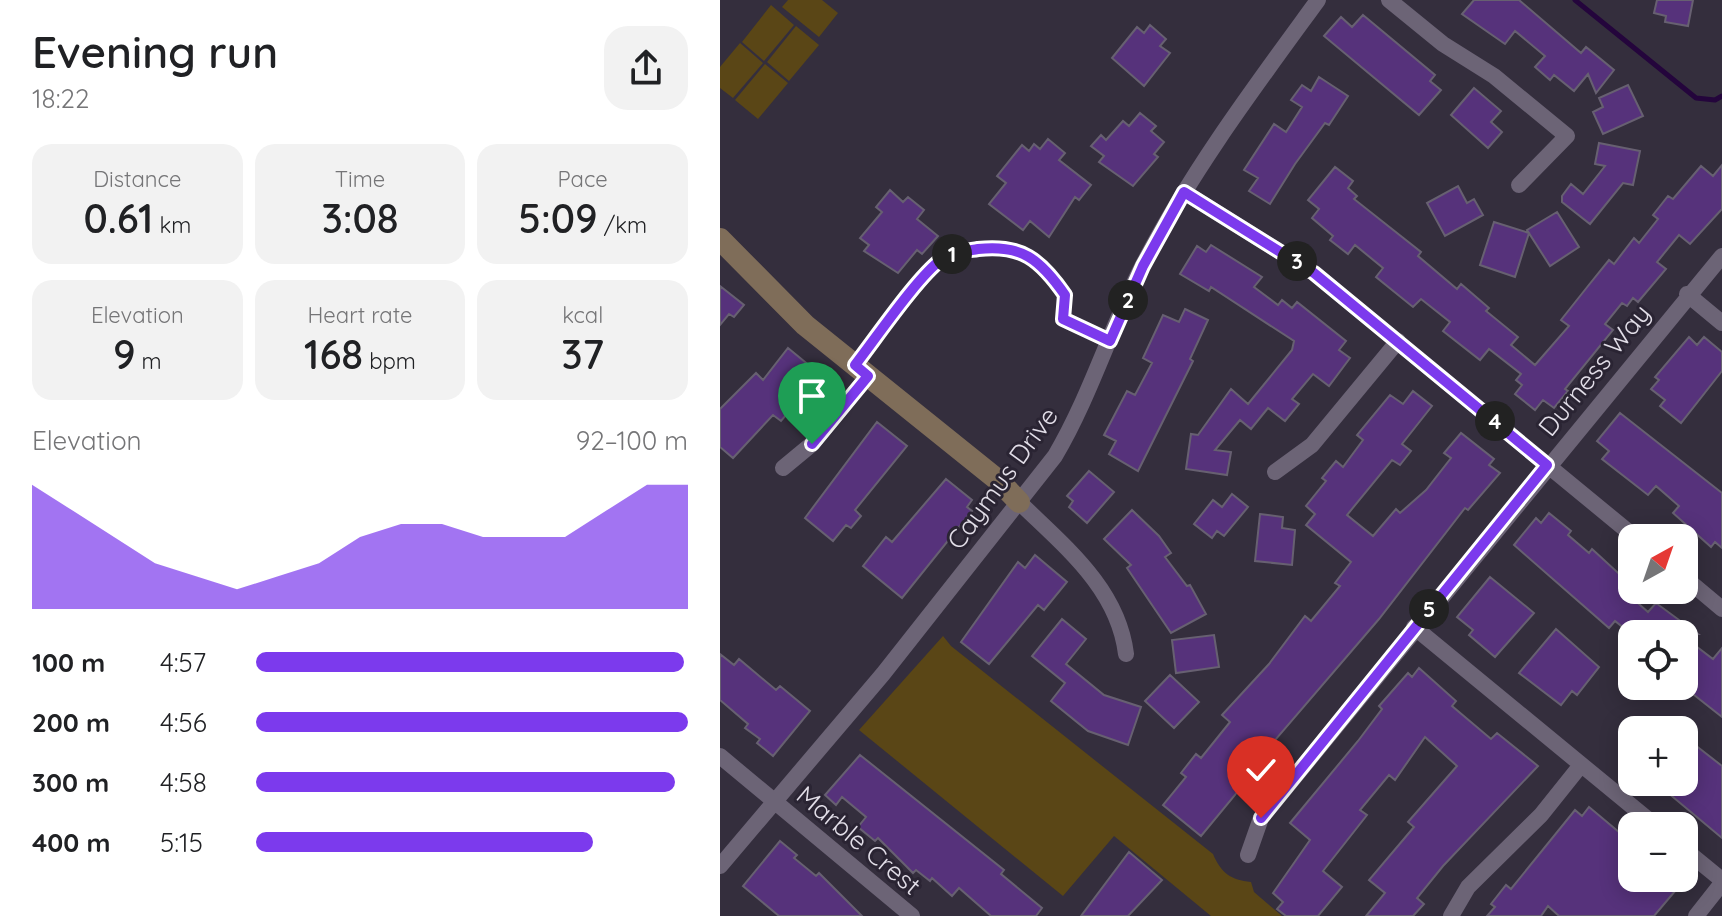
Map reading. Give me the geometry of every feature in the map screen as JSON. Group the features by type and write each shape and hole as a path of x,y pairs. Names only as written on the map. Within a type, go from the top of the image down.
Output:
{"street":[{"name":"Caymus Drive","path":"720,866 883,674 1019,502 1074,424 1143,266 1184,192 1318,0"},
{"path":"1389,0 1443,44 1494,76 1567,136 1519,185"},
{"path":"1184,192 1314,273 1619,524"},
{"path":"720,239 778,300 999,481 1109,598 1123,632 1126,654"},
{"name":"Durness Way","path":"1248,855 1261,818 1687,294 1722,256"},
{"path":"1687,294 1722,323"},
{"path":"1275,472 1312,445 1398,341"},
{"path":"783,468 812,444 861,370"},
{"path":"1698,589 1722,609"},
{"path":"1414,627 1639,812"},
{"name":"Marble Crest","path":"720,756 912,916"},
{"path":"1451,916 1468,887 1541,815 1581,765"},
{"path":"1696,916 1722,881 1698,861"}],"lane":[{"path":"861,370 929,271 945,256 1006,246 1025,253 1057,282 1067,302 1063,319 1110,341"}],"shaded area":[{"path":"788,0 822,0 838,13 819,37 782,7"},
{"path":"771,5 794,25 764,61 742,42"},
{"path":"796,26 819,45 789,81 767,62"},
{"path":"740,43 763,63 733,98 720,88 720,67"},
{"path":"765,64 788,83 758,119 735,100"},
{"path":"943,636 951,646 1213,854 1228,874 1251,882 1254,892 1282,916 1211,916 1114,836 1063,896 859,730"}],"building":[{"path":"1474,0 1519,0 1581,53 1586,47 1614,70 1596,93 1588,74 1574,91 1554,75 1550,80 1535,67 1545,56 1515,31 1505,44 1462,14"},
{"path":"1657,0 1693,0 1688,26 1665,22 1666,16 1654,13"},
{"path":"1363,15 1435,75 1430,81 1441,90 1419,115 1324,36 1341,17 1352,27"},
{"path":"1150,25 1166,39 1160,46 1170,53 1144,86 1112,58 1137,27 1144,33"},
{"path":"1319,77 1348,96 1329,125 1325,123 1295,164 1270,204 1249,191 1258,178 1244,170 1274,124 1286,132 1302,107 1291,100 1302,85 1311,91"},
{"path":"1628,85 1643,116 1603,134 1593,112 1603,107 1599,98"},
{"path":"1474,88 1501,111 1491,122 1502,132 1488,148 1451,115"},
{"path":"1140,113 1156,126 1151,131 1164,142 1154,154 1158,157 1133,186 1099,162 1104,156 1091,146 1101,135 1106,140 1123,121 1129,126"},
{"path":"1048,139 1065,153 1059,160 1091,185 1079,200 1075,197 1049,237 1030,221 1023,230 989,204 1006,183 997,176 1022,145 1029,151 1034,144 1040,149"},
{"path":"1599,143 1640,151 1633,185 1623,183 1590,224 1562,202 1562,196 1571,184 1583,194 1605,166 1595,164"},
{"path":"1722,165 1722,209 1690,244 1679,235 1657,262 1666,269 1638,302 1633,298 1627,306 1622,303 1605,324 1613,330 1565,389 1568,391 1554,408 1543,400 1535,410 1515,394 1522,385 1516,380 1521,374 1489,349 1480,360 1443,331 1450,322 1421,299 1413,307 1376,277 1383,268 1355,245 1348,254 1330,240 1333,236 1312,218 1319,209 1308,200 1335,167 1353,181 1348,188 1357,196 1354,199 1421,252 1418,256 1457,289 1461,284 1489,308 1486,311 1518,337 1511,345 1535,365 1569,326 1561,320 1609,260 1614,264 1634,238 1639,243 1658,219 1653,215 1668,196 1673,199 1701,166 1713,176"},
{"path":"1458,186 1467,203 1474,199 1483,215 1445,236 1427,203"},
{"path":"890,190 903,202 908,197 924,210 917,219 938,236 922,254 917,250 898,273 864,251 869,245 860,238 882,212 876,207"},
{"path":"1557,212 1579,247 1550,266 1527,230"},
{"path":"1494,222 1529,233 1515,277 1480,265"},
{"path":"1211,245 1262,277 1254,287 1278,305 1282,300 1292,308 1297,302 1346,341 1339,350 1350,358 1329,386 1313,374 1292,399 1299,404 1285,421 1268,408 1251,429 1240,420 1215,450 1231,452 1227,475 1186,469 1191,434 1198,435 1231,389 1248,404 1292,350 1294,341 1211,287 1209,291 1180,274 1197,246 1206,252"},
{"path":"720,286 744,305 734,317 729,314 720,325"},
{"path":"1185,309 1208,320 1190,359 1193,361 1138,471 1109,454 1116,441 1104,435 1127,391 1135,395 1152,363 1143,358 1163,315 1179,322"},
{"path":"1689,337 1697,345 1704,337 1722,352 1722,371 1681,423 1660,406 1665,400 1651,389 1659,380 1655,377"},
{"path":"788,348 822,376 817,382 822,386 806,406 799,400 781,421 773,415 733,458 720,447 720,409 756,373 763,380"},
{"path":"1413,391 1432,406 1402,444 1411,451 1400,465 1392,460 1347,515 1373,536 1396,509 1400,513 1426,490 1451,458 1444,453 1461,433 1494,459 1489,465 1500,473 1468,510 1465,508 1379,619 1258,760 1235,795 1201,836 1163,805 1186,777 1181,773 1196,754 1201,758 1230,722 1222,715 1269,664 1305,616 1311,621 1340,586 1335,583 1351,562 1306,525 1315,514 1306,506 1326,481 1322,478 1336,461 1343,467 1363,440 1357,435 1390,395 1403,404"},
{"path":"1620,413 1722,493 1722,548 1715,542 1711,547 1698,535 1698,524 1685,524 1673,513 1679,506 1656,486 1648,495 1602,459 1609,451 1597,441"},
{"path":"877,422 907,446 855,510 861,516 851,528 846,525 833,541 805,518"},
{"path":"1089,471 1114,492 1087,523 1069,507 1073,501 1067,496"},
{"path":"946,479 972,500 967,507 972,511 902,598 863,566 886,537 892,542"},
{"path":"1232,494 1248,507 1224,536 1217,531 1212,538 1194,524 1213,500 1222,507"},
{"path":"1132,510 1159,536 1171,553 1165,557 1187,586 1190,585 1206,614 1171,633 1127,568 1131,565 1104,539"},
{"path":"1549,513 1571,531 1568,535 1589,553 1592,549 1618,573 1618,604 1639,604 1648,612 1657,604 1679,620 1618,620 1618,623 1615,621 1609,628 1514,545 1536,518 1541,523"},
{"path":"1260,514 1283,517 1282,528 1295,530 1292,565 1255,561"},
{"path":"1035,555 1067,582 1044,610 1038,605 989,664 961,642 1018,562 1025,568"},
{"path":"1490,577 1534,613 1495,657 1469,635 1473,630 1457,617"},
{"path":"1062,619 1086,639 1066,664 1104,695 1141,707 1128,745 1088,731 1051,701 1065,683 1032,656"},
{"path":"1556,629 1599,667 1577,695 1572,691 1561,705 1519,673"},
{"path":"1214,635 1219,667 1176,673 1172,640"},
{"path":"1698,648 1713,659 1722,648 1722,717 1698,698"},
{"path":"720,654 734,665 739,659 776,690 780,686 810,711 773,756 757,743 760,739 745,728 748,724 720,700"},
{"path":"1419,668 1456,701 1452,706 1491,739 1497,733 1538,766 1443,866 1417,898 1424,904 1413,916 1366,916 1385,893 1369,880 1414,827 1408,822 1457,766 1425,737 1395,780 1389,775 1360,810 1367,815 1323,871 1342,887 1318,916 1286,916 1277,909 1283,902 1273,893 1310,840 1290,823 1358,741 1382,709 1379,706 1408,673 1412,677"},
{"path":"1170,675 1199,702 1174,728 1145,701"},
{"path":"1698,747 1722,766 1722,838 1698,818 1698,812 1691,812 1672,796 1698,796"},
{"path":"860,755 1004,870 1001,874 1042,908 1036,916 991,916 959,888 952,896 932,878 930,881 916,870 913,873 878,838 875,841 858,827 866,817 842,797 836,805 825,795"},
{"path":"1589,807 1618,831 1618,892 1674,892 1654,916 1559,916 1548,906 1541,916 1487,916 1495,907 1491,904 1506,885 1511,889 1575,810 1582,816"},
{"path":"780,841 797,855 794,858 816,876 819,873 862,916 779,916 743,886"},
{"path":"1129,852 1162,880 1128,916 1081,916"}],"waterway":[{"path":"1575,0 1696,98 1715,100 1722,96"}],"route":[{"path":"812,444 868,376 855,365 929,271 945,256 1006,246 1025,253 1057,282 1065,295 1067,302 1063,319 1110,341 1143,266 1184,192 1271,242 1314,273 1547,465 1261,818"}]}
